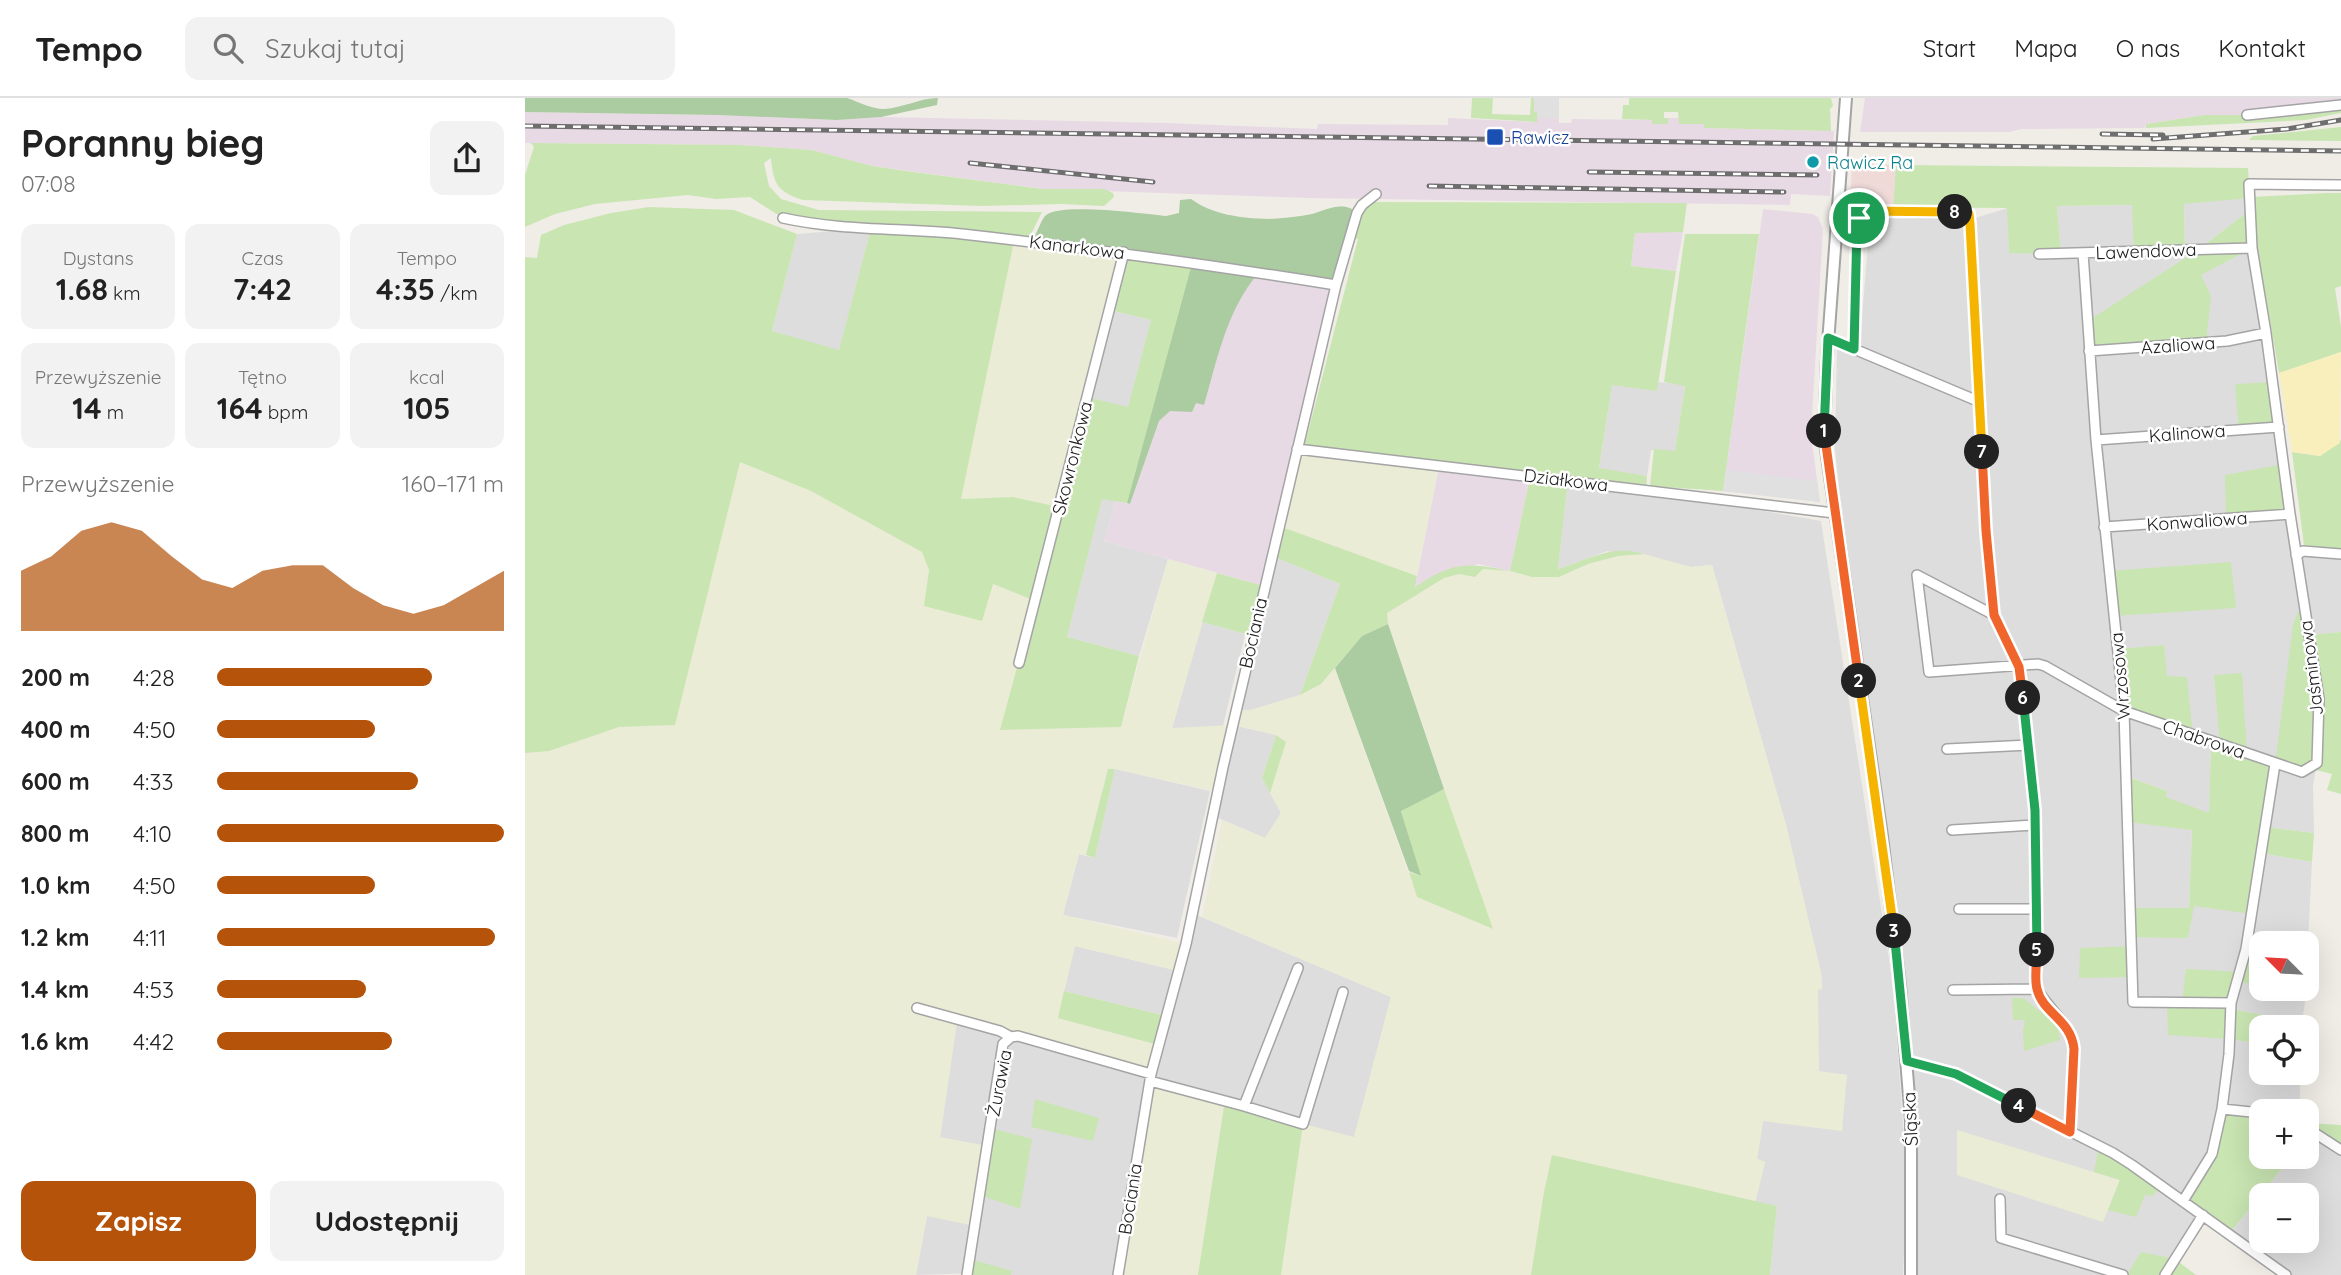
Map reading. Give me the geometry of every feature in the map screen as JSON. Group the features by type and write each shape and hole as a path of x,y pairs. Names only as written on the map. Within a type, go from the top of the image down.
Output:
{"street":[{"name":"Śląska","path":"1846,98 1828,338 1824,435 1884,850 1907,1061 1912,1170 1911,1275"},
{"path":"2248,115 2341,105"},
{"name":"Jaśminowa","path":"2275,764 2302,772 2317,763 2319,699 2252,248 2249,184 2341,185"},
{"name":"Bociania","path":"1118,1275 1150,1078 1186,944 1223,767 1336,285 1357,213 1362,205 1376,194"},
{"path":"1854,349 1857,226 1862,213 1969,214 1986,531 1994,615 2019,667 2035,825 2037,989 2051,1011 2073,1035 2070,1132"},
{"name":"Kanarkowa","path":"783,218 817,225 938,232 1125,253 1336,285"},
{"name":"Lawendowa","path":"2039,254 2252,248"},
{"name":"Skowronkowa","path":"1019,663 1125,253"},
{"name":"Wrzosowa","path":"2083,253 2096,440 2124,711 2133,1002 2231,1003"},
{"name":"Azaliowa","path":"2089,351 2227,341 2266,333"},
{"path":"1828,338 1980,402"},
{"name":"Kalinowa","path":"2096,440 2279,427"},
{"name":"Działkowa","path":"1297,449 1834,513"},
{"name":"Konwaliowa","path":"2104,527 2290,514"},
{"path":"2296,555 2303,551 2341,554"},
{"name":"Chabrowa","path":"1994,615 1917,575 1929,672 2038,664 2124,711 2275,764"},
{"path":"1947,749 2029,745"},
{"path":"2183,1201 2212,1154 2222,1109 2229,1054 2231,1003 2246,949 2275,764"},
{"path":"1952,830 2035,825"},
{"path":"1959,909 2036,909"},
{"path":"1244,1106 1299,968"},
{"path":"1953,990 2037,989"},
{"path":"1150,1078 1303,1124 1343,992"},
{"path":"918,1008 1000,1031 1011,1037"},
{"name":"Żurawia","path":"967,1275 1003,1044 1011,1037 1019,1036 1150,1078"},
{"path":"1907,1061 1956,1074 2132,1165 2286,1275"},
{"path":"2222,1109 2249,1112"},
{"path":"2319,1136 2341,1150"},
{"path":"2000,1199 2001,1238 2123,1275"},
{"path":"2165,1275 2203,1215"}],"shaded area":[{"path":"1534,98 1559,98 1559,118 1537,118"},
{"path":"1865,98 2341,98 2341,105 2247,115 2204,115 2146,124 2145,128 2021,129 2010,132 1860,132"},
{"path":"525,112 837,120 881,117 1167,123 1317,129 1318,124 1448,125 1448,118 1536,122 1537,118 1559,118 1559,123 1571,123 1572,119 1652,120 1668,124 1668,118 1679,118 1679,124 1704,124 1704,128 1834,131 1830,196 1791,194 1790,205 1308,198 1043,189 872,166 812,150 741,145 525,143"},
{"path":"1852,163 1896,165 1893,207 1850,206"},
{"path":"2250,198 2250,210 2199,249 2200,275 2252,248 2296,552 2341,555 2341,632 2309,635 2317,763 2313,785 2314,833 2265,827 2211,742 2209,814 2165,797 2167,791 2127,776 2192,829 2189,908 2131,908 2188,938 2193,906 2261,853 2312,862 2309,931 2249,931 2229,1039 2249,1042 2249,1085 2300,1085 2300,1099 2249,1099 2249,1133 2203,1215 2165,1275 1917,1275 1918,1156 1907,985 1868,689 1844,537 1835,450 1837,349 1859,356 1870,217 1975,218 2008,208 2009,253 2061,253 2057,206 2133,205 2185,249 2184,203"},
{"path":"1763,209 1812,214 1818,217 1823,229 1811,434 1820,502 1723,491"},
{"path":"871,228 839,351 772,331 797,234"},
{"path":"1635,232 1683,232 1676,271 1631,266"},
{"path":"1253,272 1336,285 1264,586 1104,541 1116,501 1130,504 1159,421 1170,411 1183,410 1212,340"},
{"path":"1110,310 1151,320 1128,408 1087,397"},
{"path":"1658,382 1685,385 1675,452 1651,450 1647,476 1599,469 1612,384 1657,391"},
{"path":"1439,466 1530,476 1510,571 1478,564 1415,587"},
{"path":"1726,470 1817,481 1820,502 1723,491"},
{"path":"1568,481 1646,490 1821,521 1893,985 1904,1140 1903,1275 1770,1275 1777,1206 1755,1203 1765,1162 1757,1159 1763,1121 1847,1075 1818,1072 1818,989 1822,989 1821,973 1786,825 1712,565 1691,567 1607,551 1558,569"},
{"path":"1102,498 1116,501 1104,541 1168,559 1139,656 1067,637"},
{"path":"1272,556 1340,584 1300,695 1251,710 1236,710"},
{"path":"1202,622 1245,634 1223,726 1172,729"},
{"path":"1232,725 1276,735 1262,778 1281,813 1265,838 1214,816"},
{"path":"1115,769 1210,791 1177,938 1063,915 1079,854 1095,858"},
{"path":"1192,913 1391,997 1354,1138 1303,1124 1118,1275 1011,1275 1012,1272 916,1275 927,1216 987,1146 940,1138 957,1021 1166,1016 1064,991 1075,946 1178,971"},
{"path":"2237,981 2249,984 2249,1001 2305,1001 2303,1015 2264,1015 2231,1009"},
{"path":"2319,1136 2341,1150 2341,1275 2286,1275 2255,1253 2319,1253 2319,1183 2270,1183 2281,1169 2319,1169"},
{"path":"2249,1209 2249,1248 2229,1234"}],"green space":[{"path":"525,98 847,98 884,109 938,98 937,105 881,117 837,120 525,112"},
{"path":"1472,98 1493,98 1492,114 1530,115 1531,98 1534,98 1537,122 1471,118"},
{"path":"1629,98 1831,98 1831,131 1704,128 1704,124 1679,124 1678,112 1664,112 1668,124 1652,124 1652,120 1622,119 1623,105 1629,105"},
{"path":"2341,105 2341,113 2306,120 2146,128 2146,124 2204,115 2247,115"},
{"path":"2341,127 2341,141 2249,140 2253,136"},
{"path":"531,143 741,145 812,150 872,166 906,171 1043,189 1104,189 1113,193 1114,197 1104,206 982,206 803,200 787,194 778,185 771,158 764,163 769,186 781,199 819,210 1042,212 1027,242 1014,241 961,499 1013,497 1059,507 1087,397 1128,407 1151,320 1110,310 1124,252 1193,264 1127,503 1102,499 1067,637 1139,656 1121,727 1000,730 1035,601 993,584 982,621 924,606 929,570 922,552 811,491 740,462 675,725 619,727 549,751 525,753 525,257 537,258 541,235 564,225 611,213 649,207 734,210 797,234 772,331 839,350 871,228 783,218 750,197 716,199 688,195 595,204 555,214 525,227 525,175 534,147"},
{"path":"1896,165 2248,168 2250,198 2184,204 2185,250 2134,252 2132,205 2057,206 2061,254 2009,253 2007,208 1893,207"},
{"path":"2341,193 2341,286 2335,288 2341,327 2341,352 2279,373 2257,245 2252,197"},
{"path":"1191,199 1218,212 1248,218 1290,217 1341,207 1357,213 1336,285 1261,270 1249,285 1225,334 1204,405 1196,403 1192,412 1170,411 1159,421 1130,504 1127,503 1192,264 1037,243 1035,236 1045,216 1053,212 1084,209 1166,216 1179,213 1180,200"},
{"path":"1368,202 1687,203 1683,232 1635,233 1631,266 1676,271 1657,391 1612,385 1599,468 1647,476 1646,490 1568,481 1558,569 1610,552 1632,551 1644,554 1618,556 1588,564 1559,577 1532,577 1510,571 1530,477 1297,449 1299,442 1306,440 1358,239 1350,237 1357,213"},
{"path":"2250,210 2252,248 2201,275 2211,296 2206,343 2089,351 2088,321 2199,249"},
{"path":"1685,234 1759,234 1723,491 1650,486 1654,449 1675,451 1685,386 1664,382"},
{"path":"1014,240 1124,252 1059,507 1013,497 960,499"},
{"path":"2273,382 2279,427 2239,430 2235,384"},
{"path":"2341,440 2341,549 2304,545 2292,452 2320,456"},
{"path":"1297,449 1439,466 1417,576 1279,526"},
{"path":"739,462 811,491 922,552 929,570 925,606 992,584 1035,601 1000,730 1121,727 1168,559 1217,573 1172,728 1232,725 1236,710 1251,710 1300,695 1321,684 1335,668 1417,897 1492,929 1388,624 1387,613 1444,578 1459,573 1475,576 1483,569 1510,571 1532,577 1559,577 1588,564 1618,556 1644,554 1691,567 1712,565 1786,825 1821,973 1822,989 1818,990 1819,1071 1847,1075 1842,1131 1763,1121 1757,1159 1765,1162 1755,1203 1552,1155 1531,1275 1281,1275 1303,1124 1354,1137 1391,997 1202,917 1222,820 1265,838 1281,813 1270,793 1286,742 1276,735 1233,725 1218,792 1108,769 1086,855 1079,854 1063,915 1186,944 1179,971 1075,946 1058,1018 1159,1045 1151,1074 957,1022 940,1137 987,1146 975,1226 927,1216 916,1275 525,1275 525,753 549,751 619,727 675,725"},
{"path":"2284,464 2290,514 2226,519 2225,475"},
{"path":"1279,526 1417,576 1415,587 1439,573 1460,566 1482,566 1510,571 1483,569 1475,577 1459,574 1444,578 1387,613 1388,624 1362,636 1321,684 1300,695 1340,584 1272,556"},
{"path":"2231,562 2236,608 2115,616 2109,571"},
{"path":"1217,573 1264,586 1253,636 1202,622"},
{"path":"2299,610 2305,612 2309,635 2341,632 2341,794 2327,790 2332,774 2316,770 2316,764 2302,772 2275,765 2266,827 2314,833 2312,862 2261,853 2252,914 2194,906 2188,938 2131,937 2130,908 2189,908 2192,830 2128,822 2126,776 2167,791 2166,797 2209,813 2211,742 2220,744 2214,675 2242,673 2247,754 2275,764 2293,624"},
{"path":"1388,624 1444,789 1401,811 1421,876 1409,871 1335,668 1362,636"},
{"path":"2164,645 2167,676 2187,677 2193,735 2124,711 2118,649"},
{"path":"1276,735 1286,742 1270,793 1262,778"},
{"path":"1108,769 1115,769 1095,858 1086,855"},
{"path":"1444,789 1493,929 1417,897 1409,872 1420,876 1401,810"},
{"path":"2249,934 2249,984 2237,981 2231,1009 2264,1015 2249,1015 2249,1042 2168,1035 2167,1002 2182,1002 2186,969 2240,972"},
{"path":"2132,946 2133,977 2079,978 2080,948"},
{"path":"1064,991 1166,1016 1159,1045 1058,1018"},
{"path":"2012,998 2023,998 2049,1018 2058,1028 2060,1040 2024,1051 2025,1020 2013,1020"},
{"path":"1150,1081 1225,1101 1198,1275 1118,1275"},
{"path":"1035,1099 1099,1118 1093,1141 1031,1127"},
{"path":"1225,1101 1303,1124 1281,1275 1198,1275"},
{"path":"2222,1109 2249,1112 2249,1169 2281,1169 2270,1183 2249,1183 2249,1209 2229,1234 2183,1201 2212,1154"},
{"path":"2319,1124 2341,1125 2341,1150 2319,1136"},
{"path":"990,1128 1032,1139 1020,1209 980,1195"},
{"path":"1957,1130 2120,1180 2103,1222 1957,1175"},
{"path":"2099,1146 2163,1187 2152,1196 2145,1195 2136,1217 2108,1210 2120,1180 2094,1172"},
{"path":"1552,1155 1777,1206 1770,1275 1531,1275"},
{"path":"2141,1252 2175,1259 2196,1275 2127,1275"},
{"path":"970,1259 1012,1271 1011,1275 967,1275"}],"sand":[{"path":"2341,352 2340,443 2320,456 2292,452 2279,373"}],"railway":[{"path":"2153,139 2287,129 2341,120"},
{"path":"525,126 2341,151"},
{"path":"2102,134 2163,135"},
{"path":"970,163 1153,182"},
{"path":"1589,172 1817,175"},
{"path":"1429,186 1784,192"}],"place":[{"name":"Rawicz","path":"1495,137"},
{"name":"Rawicz Ra","path":"1813,162"}],"route":[{"path":"1866,211 1969,214 1986,531 1994,615 2019,667 2035,810 2037,989 2051,1011 2073,1035 2070,1132 1956,1074 1907,1061 1891,903 1824,435 1828,338 1854,349 1859,218 1866,211"}]}
